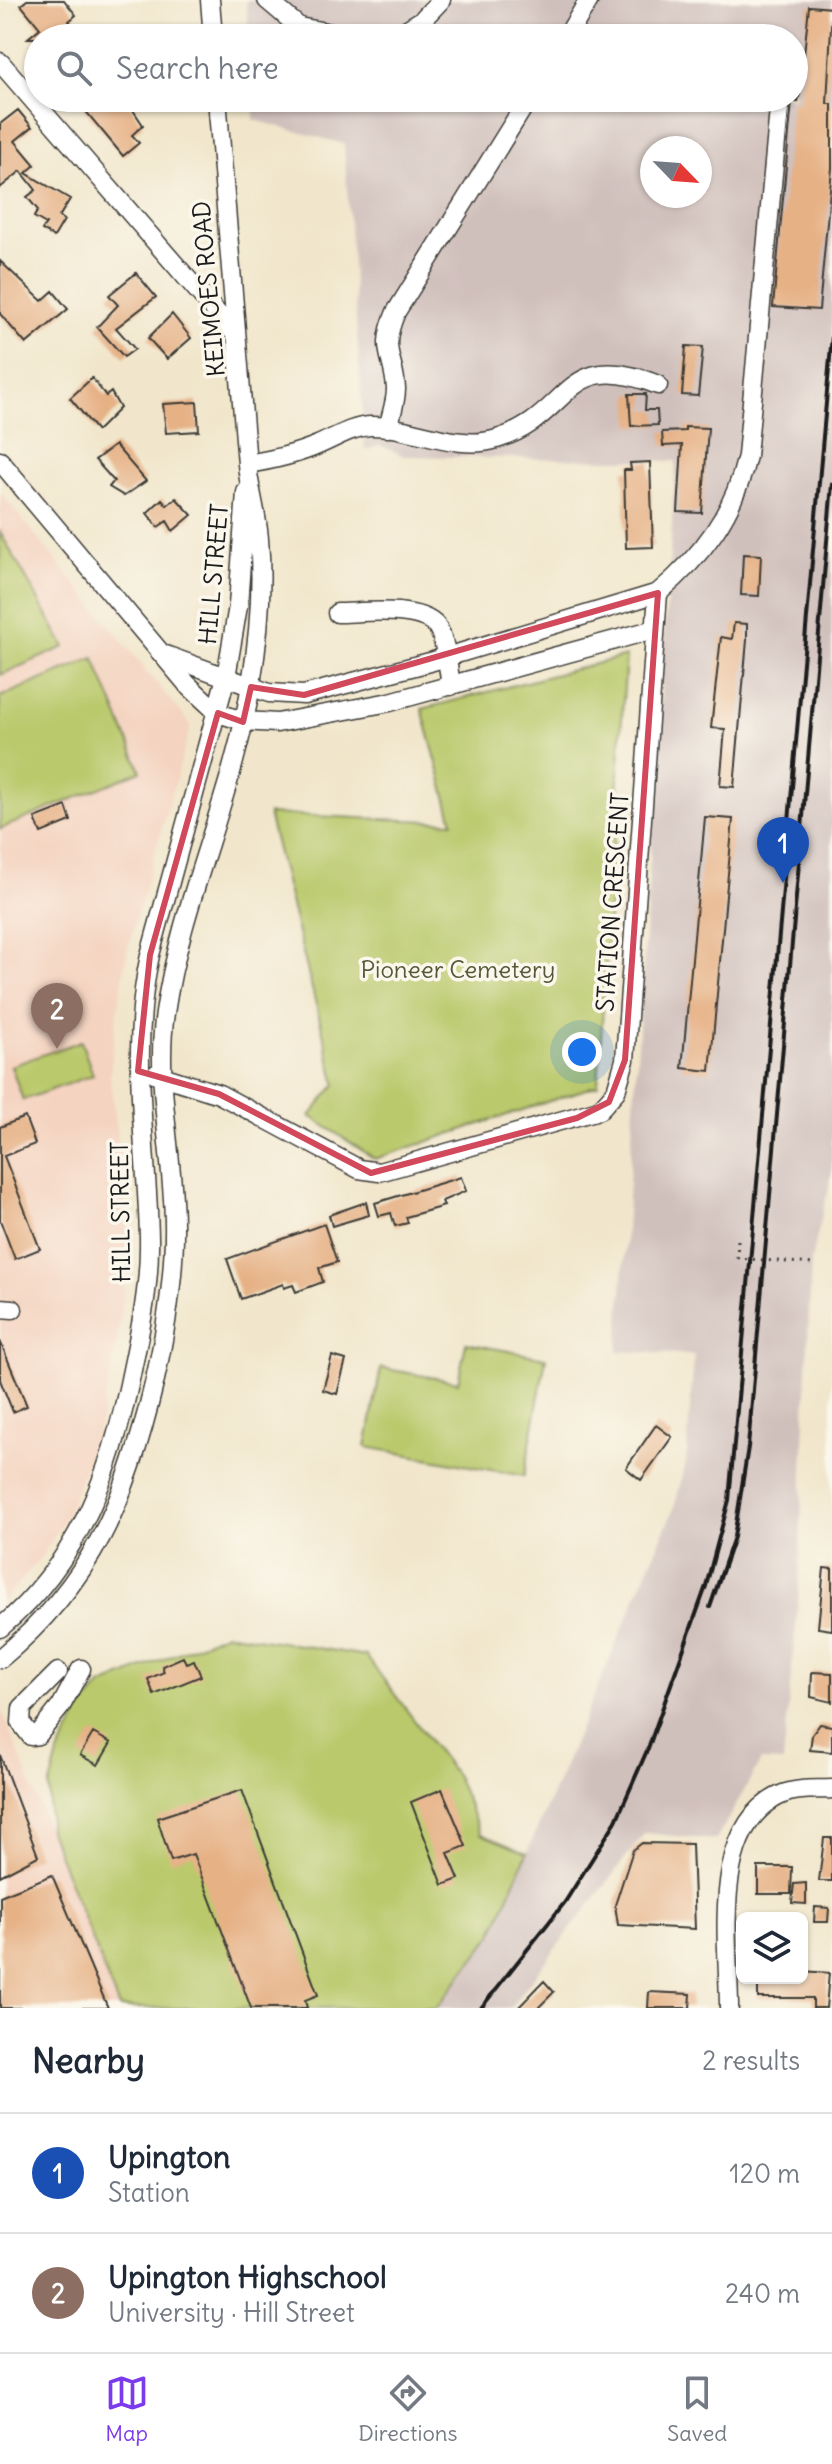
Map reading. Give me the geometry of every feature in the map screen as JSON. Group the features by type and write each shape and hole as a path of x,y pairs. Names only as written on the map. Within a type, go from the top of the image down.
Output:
{"street":[{"path":"210,0 212,24"},
{"path":"267,0 295,24"},
{"path":"416,24 441,0"},
{"path":"574,24 589,0"},
{"path":"0,62 24,90"},
{"path":"43,112 236,335"},
{"name":"KEIMOES ROAD","path":"218,112 248,470"},
{"path":"388,428 396,388 387,351 396,312 520,112"},
{"path":"160,653 251,687 287,697 304,695 446,657 658,593 685,571 717,530 742,477 779,112"},
{"path":"248,470 360,427 388,428 471,443 495,440 534,421 578,383 599,372 625,373 658,385"},
{"path":"0,461 160,653 218,713 243,721 277,723 300,720 451,686 655,629"},
{"name":"HILL STREET","path":"0,1628 38,1591 73,1546 104,1481 123,1417 148,1274 138,1071 142,999 150,955 226,677 238,606 248,470"},
{"name":"HILL STREET","path":"0,1659 25,1638 79,1577 107,1532 141,1439 172,1280 174,1221 164,1018 171,977 251,687 260,574 256,514 248,470"},
{"name":"STATION CRESCENT","path":"138,1071 165,1075 230,1099 348,1164 371,1173 416,1164 577,1118 605,1106 616,1091 625,1060 658,593"},
{"path":"337,613 403,612 427,619 438,629 451,686"},
{"path":"58,1672 22,1708 21,1723 31,1736 39,1734 61,1706 81,1669"},
{"path":"729,2008 729,1888 737,1839 749,1821 780,1796 802,1790 832,1789"}],"path":[{"path":"738,1239 737,1258 814,1264"}],"highlighted area":[{"path":"658,593 625,1060 609,1102 577,1118 371,1173 219,1094 138,1071 150,955 218,713 243,722 251,687 304,695"}],"shaded area":[{"path":"246,0 832,0 832,1174 811,1261 798,1604 783,1762 761,1761 716,1840 645,1833 510,2008 436,2008 492,1935 674,1508 686,1463 694,1355 618,1351 676,461 404,456 380,445 365,451 344,144 254,120 254,112 808,112 808,24 248,24"},
{"path":"0,492 191,725 128,948 116,1022 110,1076 130,1240 117,1345 98,1432 67,1515 44,1553 0,1605"},
{"path":"0,1706 49,1830 119,2008 0,2008"}],"green space":[{"path":"0,532 65,647 0,675"},
{"name":"Pioneer Cemetery","path":"626,656 598,1085 375,1159 310,1116 336,1084 268,814 453,822 422,709"},
{"path":"94,658 141,771 0,829 0,697"},
{"path":"81,1041 93,1075 23,1100 11,1066"},
{"path":"466,1343 546,1358 524,1476 366,1447 381,1368 458,1382"},
{"path":"226,1633 366,1656 456,1776 481,1834 527,1853 492,1935 436,2008 119,2008 49,1830 49,1788 59,1751 82,1708 102,1685"}],"building":[{"path":"27,0 64,0 76,15 69,21 71,24 37,24 21,5"},
{"path":"809,6 832,8 827,104 832,104 832,168 819,310 773,307 791,112 808,112"},
{"path":"18,110 32,127 15,141 35,165 26,173 70,199 59,217 64,220 54,237 42,230 46,224 34,217 38,210 27,197 36,190 21,171 0,188 0,124"},
{"path":"86,112 134,112 143,125 132,135 139,143 123,156"},
{"path":"0,261 42,301 53,291 68,309 26,344 0,314"},
{"path":"136,273 156,297 116,328 135,349 124,357 97,327 118,305 109,295"},
{"path":"172,314 191,338 167,359 148,338"},
{"path":"686,346 703,347 698,396 682,395"},
{"path":"92,378 106,396 111,392 120,408 97,431 70,398"},
{"path":"629,394 646,394 645,410 657,410 658,425 631,426"},
{"path":"197,402 199,431 166,433 163,404"},
{"path":"685,427 708,428 702,513 678,512 682,445 663,446 662,432 685,431"},
{"path":"115,445 146,481 124,496 109,487 114,481 95,460"},
{"path":"650,462 653,547 626,548 624,470 631,470 630,463"},
{"path":"176,498 192,515 173,531 167,521 158,527 147,513 162,499 167,505"},
{"path":"743,554 761,555 759,596 741,595"},
{"path":"734,623 747,624 747,640 734,787 720,786 725,729 711,728 721,637 732,639"},
{"path":"66,806 71,821 41,833 35,818"},
{"path":"705,817 733,819 710,1071 682,1068"},
{"path":"25,1117 35,1144 4,1156 40,1249 15,1259 0,1220 0,1127"},
{"path":"461,1177 466,1191 442,1201 444,1206 406,1217 408,1223 395,1226 391,1213 379,1216 375,1203"},
{"path":"366,1202 369,1215 332,1226 329,1215"},
{"path":"324,1224 337,1262 319,1268 323,1282 296,1292 293,1285 284,1288 283,1284 241,1299 227,1259"},
{"path":"0,1341 27,1406 13,1412 0,1380"},
{"path":"332,1356 346,1360 337,1394 323,1390"},
{"path":"656,1425 672,1437 641,1480 626,1468"},
{"path":"824,1568 832,1569 832,1630 818,1628"},
{"path":"183,1657 186,1663 194,1660 201,1676 154,1695 148,1679 164,1672 162,1666"},
{"path":"812,1672 832,1673 832,1702 811,1697"},
{"path":"820,1724 832,1726 832,1752 810,1750 812,1735"},
{"path":"93,1733 111,1743 98,1765 80,1755"},
{"path":"0,1755 38,1856 0,1876"},
{"path":"442,1789 466,1846 448,1853 459,1879 443,1885 411,1802"},
{"path":"242,1790 318,1995 305,2000 307,2008 251,2008 193,1854 171,1861 157,1818"},
{"path":"824,1838 832,1838 832,1881 819,1881"},
{"path":"642,1843 692,1844 695,1929 618,1925 615,1905 633,1850"},
{"path":"758,1867 792,1867 791,1894 758,1894"},
{"path":"52,1875 108,2008 0,2008 0,1896"},
{"path":"806,1883 806,1904 792,1903 794,1884"},
{"path":"815,1907 829,1908 828,1922 814,1922"},
{"path":"808,1971 829,1973 826,2008 813,2008 813,1998 758,1998 758,1984 808,1984"},
{"path":"544,1981 554,1992 538,2008 518,2008"},
{"path":"649,1992 691,1994 690,2008 648,2008"}],"railway":[{"path":"481,2008 565,1902 616,1821 649,1746 706,1586 729,1500 832,335"},
{"path":"710,1607 734,1537 748,1447 832,484"}],"place":[{"name":"Upington","path":"783,883"},
{"name":"Upington Highschool","path":"57,1049"}]}
